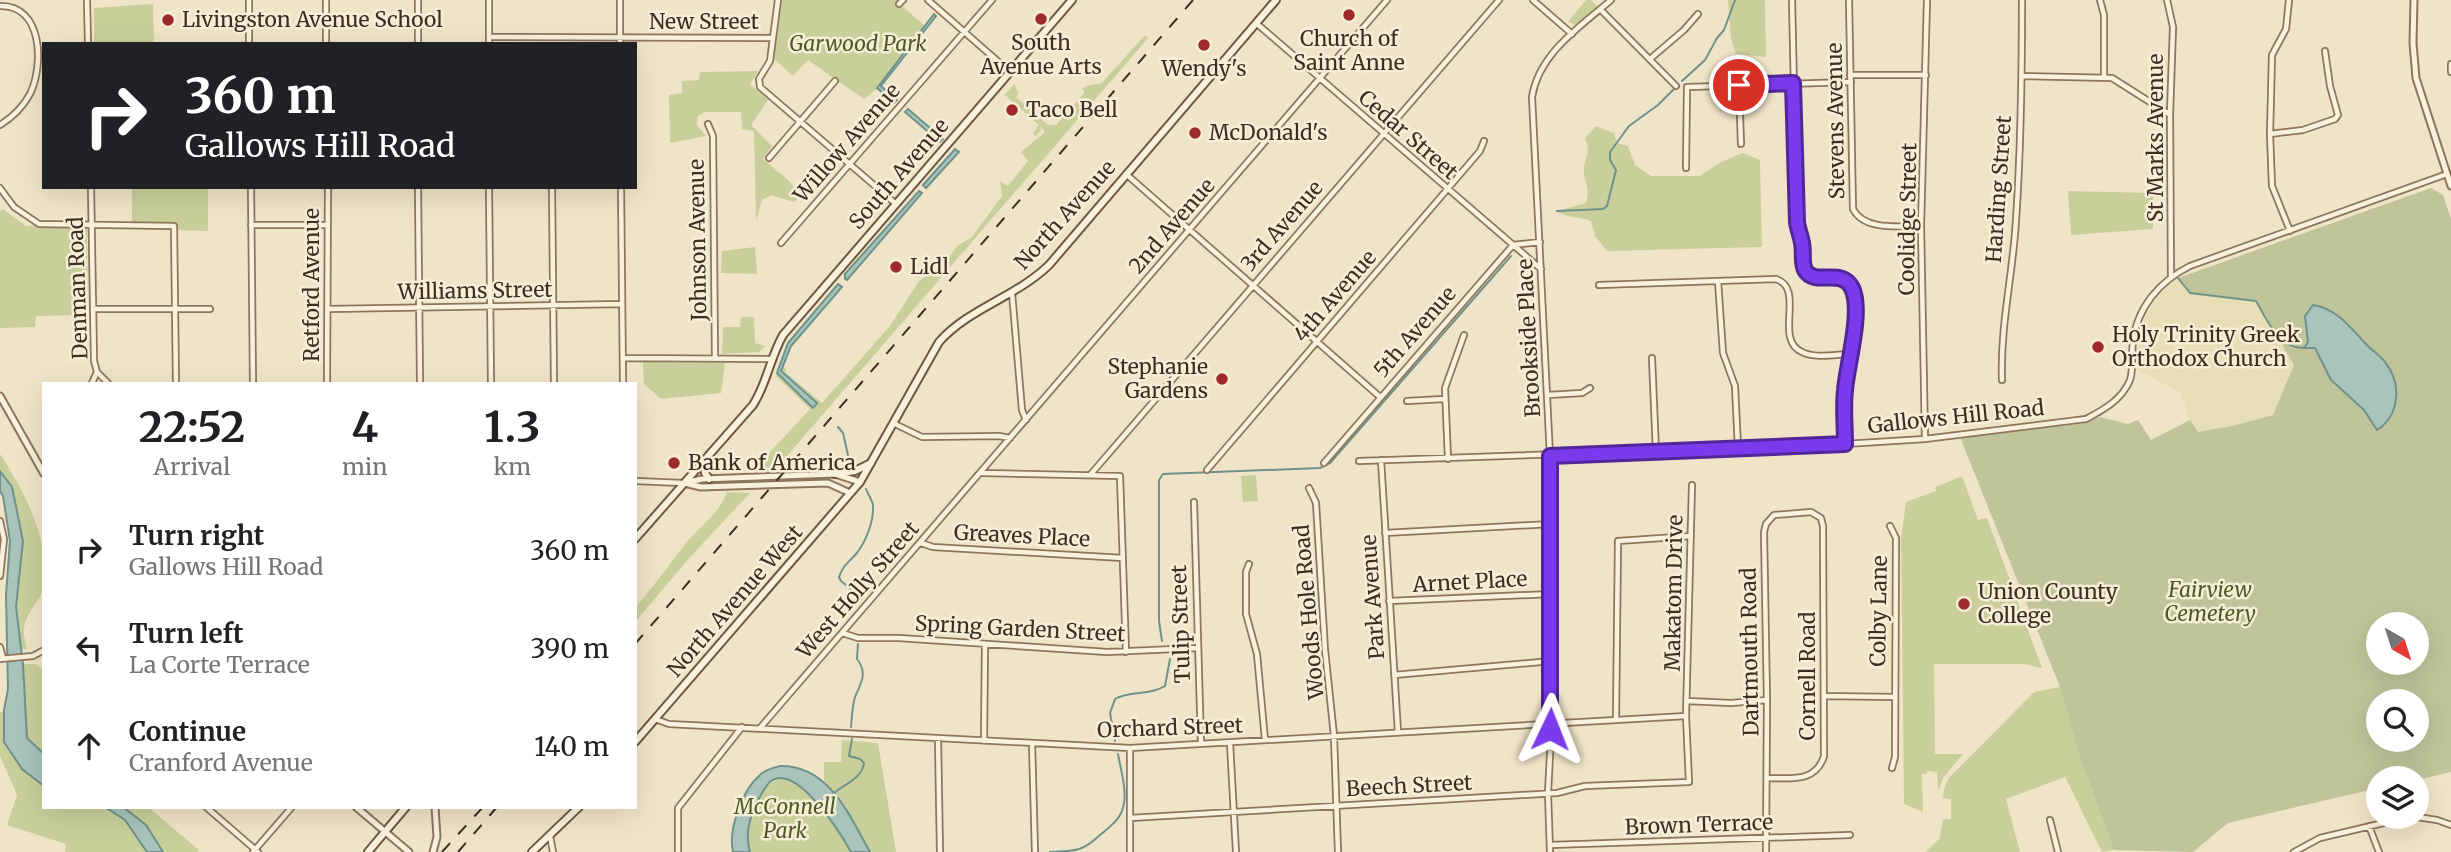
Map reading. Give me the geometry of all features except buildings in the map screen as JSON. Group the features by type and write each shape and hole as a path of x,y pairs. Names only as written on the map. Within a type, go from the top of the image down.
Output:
{"main road":[{"name":"South Avenue","path":"637,537 753,405 783,335 1072,0"},
{"name":"North Avenue","path":"860,482 929,357 948,332 968,317 1028,283 1049,265 1276,0"},
{"path":"703,461 709,480"},
{"path":"835,474 855,471 873,462"},
{"name":"North Avenue West","path":"637,740 860,482"},
{"path":"368,852 404,809"},
{"path":"532,852 577,809"}],"street":[{"path":"87,0 88,42"},
{"path":"249,0 249,42"},
{"path":"326,0 327,42"},
{"path":"418,0 418,42"},
{"path":"489,0 489,42"},
{"path":"620,0 620,41"},
{"path":"772,38 778,0"},
{"path":"928,0 1010,72"},
{"name":"Willow Avenue","path":"781,243 992,0"},
{"name":"2nd Avenue","path":"981,473 1387,0"},
{"name":"3rd Avenue","path":"1091,474 1499,0"},
{"path":"1533,0 1572,34 1611,0"},
{"path":"1792,0 1797,222 1804,267 1811,276 1836,277 1850,285 1854,296 1854,336 1844,400 1845,444"},
{"name":"Stevens Avenue","path":"1849,0 1854,212 1862,221 1885,226 1921,226"},
{"name":"Coolidge Street","path":"1925,439 1921,226 1927,0"},
{"name":"Harding Street","path":"2002,380 2002,338 2016,222 2022,0"},
{"path":"2100,0 2104,15 2104,76"},
{"name":"St Marks Avenue","path":"2167,0 2173,27 2170,114 2171,277"},
{"path":"2289,0 2287,29 2272,55 2270,134 2272,186 2290,231"},
{"path":"2414,0 2413,43 2416,78 2451,186"},
{"path":"0,6 13,8 28,18 35,31 37,47 36,74 30,95 17,112 0,125"},
{"path":"1600,9 1676,86"},
{"path":"1650,59 1698,14"},
{"name":"Cedar Street","path":"1256,23 1446,190 1541,269"},
{"name":"Brookside Place","path":"1550,852 1550,456 1532,104 1538,75 1549,57 1572,34"},
{"name":"New Street","path":"489,37 620,41 772,38 770,61 759,79 759,85 895,204"},
{"path":"37,47 42,47"},
{"path":"2270,134 2302,130 2335,119 2338,115 2325,51"},
{"path":"2451,64 2451,72"},
{"path":"1850,75 1926,75"},
{"path":"2022,76 2104,76 2120,82 2170,114"},
{"path":"769,158 835,81"},
{"path":"1686,168 1687,87 1851,82"},
{"path":"1739,85 1741,144"},
{"name":"Johnson Avenue","path":"708,124 713,136 715,358"},
{"name":"4th Avenue","path":"1206,470 1480,151 1483,141"},
{"path":"1126,174 1380,397"},
{"name":"Gallows Hill Road","path":"1359,461 1845,444 1925,439 2086,419 2100,413 2121,395 2130,380 2132,344 2141,314 2151,297 2171,277 2190,266 2447,174"},
{"path":"0,188 14,207 36,223 174,226 176,382"},
{"name":"Denman Road","path":"91,189 94,361 97,372 107,382"},
{"path":"251,189 253,382"},
{"name":"Retford Avenue","path":"327,382 328,189"},
{"path":"418,189 421,382"},
{"path":"489,189 491,382"},
{"path":"552,189 554,382"},
{"path":"621,189 623,382"},
{"path":"251,225 328,225"},
{"path":"1513,245 1540,242"},
{"name":"5th Avenue","path":"1324,463 1513,245"},
{"path":"1599,285 1780,280 1788,288 1790,337 1796,349 1808,354 1852,354"},
{"path":"1718,281 1723,353 1735,386 1738,449"},
{"path":"1012,293 1022,410 1026,419"},
{"name":"Williams Street","path":"328,309 622,304"},
{"path":"93,309 210,309"},
{"path":"1448,458 1444,399 1448,377 1464,335"},
{"path":"623,358 771,359"},
{"path":"1652,358 1656,452"},
{"path":"92,382 97,372"},
{"path":"1548,395 1582,393 1590,388"},
{"path":"0,396 42,470"},
{"path":"1407,401 1444,399"},
{"path":"893,423 922,437 1010,438"},
{"name":"Park Avenue","path":"1381,460 1398,732"},
{"path":"981,473 1120,476 1126,652"},
{"name":"West Holly Street","path":"760,728 981,473"},
{"path":"637,481 684,483 835,474 860,482"},
{"path":"684,483 701,487 828,483 850,494"},
{"name":"Makatom Drive","path":"1686,716 1692,485"},
{"name":"Woods Hole Road","path":"1309,488 1316,503 1325,650 1334,736 1338,852"},
{"name":"Tulip Street","path":"1194,502 1201,744"},
{"name":"Dartmouth Road","path":"1766,852 1768,700 1764,528 1774,515 1811,512 1821,518 1823,528"},
{"path":"0,521 5,539 0,576"},
{"path":"1385,533 1551,524"},
{"name":"Colby Lane","path":"1890,526 1895,538 1895,757 1892,768"},
{"name":"Cornell Road","path":"1767,778 1802,778 1820,767 1824,757 1823,528"},
{"path":"1616,719 1618,541 1691,536"},
{"name":"Greaves Place","path":"921,543 933,547 1123,558"},
{"path":"1249,564 1246,572 1246,614 1257,654 1265,740"},
{"name":"Arnet Place","path":"1389,601 1551,593"},
{"name":"Spring Garden Street","path":"842,634 858,638 899,638 1126,652 1198,648"},
{"path":"984,741 985,644"},
{"path":"0,647 3,658 42,653"},
{"path":"1394,675 1552,661"},
{"name":"Colby Lane","path":"1824,696 1894,697"},
{"path":"1687,701 1731,703 1768,700"},
{"name":"Orchard Street","path":"655,719 669,724 1130,748 1686,716"},
{"name":"Beech Street","path":"1130,818 1548,793 1585,786 1689,782 1686,716"},
{"path":"678,852 678,808 743,727"},
{"path":"938,739 940,852"},
{"path":"1032,743 1035,852"},
{"path":"1230,743 1236,852"},
{"path":"1130,748 1130,852"},
{"path":"208,809 255,851 290,809"},
{"path":"358,809 409,852"},
{"path":"432,851 437,837 435,809"},
{"path":"2429,819 2451,825"},
{"path":"2050,820 2058,852"},
{"path":"2294,852 2320,838 2366,826"},
{"path":"2369,829 2379,852"},
{"name":"Brown Terrace","path":"1550,845 1850,835"},
{"path":"550,836 553,852"}],"shaded area":[{"path":"2178,278 2190,293 2256,301 2294,365 2273,415 2197,432 2181,393 2136,369 2141,328 2148,310 2166,287"}],"green space":[{"name":"Garwood Park","path":"782,0 902,0 900,4 925,26 879,87 864,99 808,60 793,76 774,59"},
{"path":"1586,0 1591,0 1600,9 1578,26 1568,22"},
{"path":"1728,0 1765,0 1766,57 1736,54 1731,38"},
{"path":"153,4 154,42 94,42 94,8"},
{"path":"1144,36 1149,37 767,479 759,477 759,464 810,409 776,376 780,366 786,368 785,372 822,403 890,326 919,281 945,263 957,246 972,237 1002,196 1000,181 1008,186 1028,161 1021,152 1045,132 1040,126 1041,130 1036,136 1033,133 1039,125 1005,95 1014,84 1019,94 1016,97 1048,125 1056,125 1085,92 1082,89 1102,83"},
{"path":"758,71 750,84 768,100 751,125 772,146 763,159 801,195 794,202 771,195 762,200 756,221 754,131 742,129 741,112 704,112 698,116 697,125 706,136 670,143 669,95 682,93 682,81 699,80 700,72"},
{"path":"1596,126 1614,133 1617,143 1628,146 1635,165 1651,176 1699,176 1721,162 1743,153 1760,160 1762,247 1607,251 1595,236 1591,221 1557,211 1586,203 1588,193 1584,167 1588,150 1585,138"},
{"name":"Fairview Cemetery","path":"2431,188 2443,195 2451,219 2451,772 2429,777 2429,766 2366,766 2366,791 2228,823 2193,852 2114,850 2080,758 2060,687 1960,437 2080,424 2100,417 2128,424 2138,420 2151,440 2190,420 2198,432 2273,415 2294,365 2256,301 2190,293 2178,278","holes":["2308,342 2371,349 2385,361 2383,426 2377,430 2364,410 2331,380 2315,348 2304,348"]},
{"path":"132,189 208,189 208,231 87,228 88,315 36,316 35,327 0,328 0,211 3,209 26,226 132,223"},
{"path":"2068,191 2153,193 2153,229 2071,235"},
{"path":"755,247 757,274 721,273 722,251"},
{"path":"741,317 754,317 755,343 765,346 759,352 722,354 723,327 740,327"},
{"path":"643,362 725,363 721,393 661,399 644,384"},
{"path":"0,454 26,500 42,546 42,590 25,623 27,650 21,648 16,607 23,541 12,487 0,471"},
{"path":"1256,475 1258,501 1243,502 1241,476"},
{"path":"1962,476 1978,520 1987,518 2042,668 2024,664 1934,664 1935,754 1963,754 1943,778 1938,792 1937,772 1927,771 1927,774 1922,774 1923,812 1904,804 1901,538 1906,502 1936,491 1935,487"},
{"path":"727,492 750,493 637,620 637,606 724,500"},
{"path":"23,664 35,664 42,669 42,809 150,809 199,850 198,852 65,852 66,844 7,825 17,795 0,756 0,713 4,710 24,710"},
{"path":"2060,687 2080,758 2114,850 2102,852 2065,777 2006,799 2020,852 1926,852 1940,838 1943,819 1951,819 1951,799 1943,798 1948,779 2034,692"},
{"path":"842,740 878,743 896,852 870,852 824,780 824,762 841,762"},
{"name":"McConnell Park","path":"782,778 793,782 813,798 831,819 851,852 750,852 748,831 753,809 765,789"}],"water":[{"path":"934,14 936,16 881,86 897,100 894,103 877,88"},
{"path":"908,109 943,139 940,142 905,112"},
{"path":"955,149 959,152 926,188 923,185"},
{"path":"919,191 922,193 847,280 845,279 845,274"},
{"path":"838,284 842,287 791,346 781,371 817,403 813,408 777,373 788,343"},
{"path":"2313,305 2329,310 2342,319 2383,359 2390,370 2396,398 2390,416 2377,430 2364,410 2331,380 2315,348 2304,348 2308,342 2305,316"},
{"path":"0,471 12,487 23,541 16,607 23,664 27,738 42,752 42,784 22,769 4,742 4,710 8,689 6,595 10,541 0,491"},
{"path":"780,766 797,768 824,783 845,808 870,852 851,852 817,803 793,782 781,778 769,783 756,804 748,828 750,852 733,852 735,822 747,790 762,773"},
{"path":"108,809 126,809 146,825 163,852 147,852 125,820"}],"waterway":[{"path":"1682,81 1705,60 1724,30 1735,0"},
{"path":"1557,211 1603,209 1607,206 1616,170 1610,160 1610,152 1629,126 1658,105 1674,89"},
{"path":"1162,641 1159,621 1159,480 1163,474 1320,468 1330,463 1511,256"},
{"path":"2178,278 2190,293 2256,301 2280,338 2295,347 2304,348"},
{"path":"838,427 843,433 850,464"},
{"path":"853,591 839,577 869,531 873,505 866,489"},
{"path":"851,727 854,701 863,673 857,659 858,644"},
{"path":"1115,741 1110,713 1115,699 1165,686 1170,659"},
{"path":"833,794 863,769 864,763 860,759 849,756 852,739"},
{"path":"1050,852 1083,848 1118,818 1123,808 1125,793 1118,754"}],"railway":[{"path":"637,642 1193,0"},
{"path":"442,852 481,809"},
{"path":"458,852 495,809"}],"place":[{"name":"Church of Saint Anne","path":"1349,15"},
{"name":"South Avenue Arts","path":"1041,19"},
{"name":"Livingston Avenue School","path":"168,20"},
{"name":"Wendy's","path":"1204,45"},
{"name":"Taco Bell","path":"1012,110"},
{"name":"McDonald's","path":"1195,133"},
{"name":"Lidl","path":"896,267"},
{"name":"Holy Trinity Greek Orthodox Church","path":"2098,347"},
{"name":"Stephanie Gardens","path":"1222,379"},
{"name":"Bank of America","path":"674,463"},
{"name":"Union County College","path":"1964,604"}],"route":[{"path":"1550,729 1550,456 1845,444 1844,400 1854,336 1854,296 1850,285 1842,278 1816,277 1809,274 1804,267 1797,222 1793,83 1739,85"}]}
